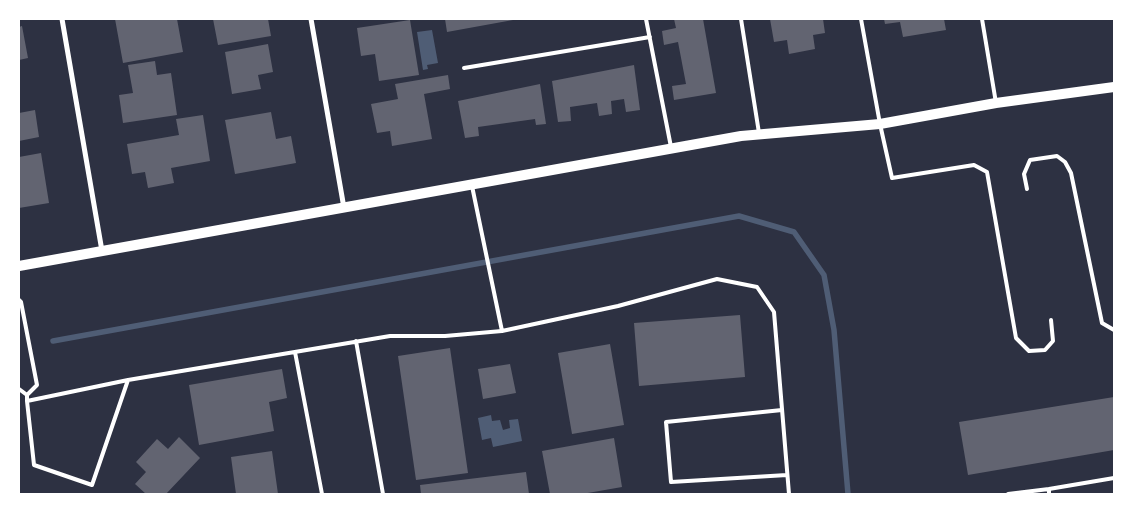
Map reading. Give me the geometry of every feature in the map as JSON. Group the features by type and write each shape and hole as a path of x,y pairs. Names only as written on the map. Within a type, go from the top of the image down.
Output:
{"main road":[{"path":"19,266 671,149 759,135 880,124 996,103 1114,87"}],"street":[{"path":"62,19 102,252"},
{"path":"310,19 344,209"}],"lane":[{"path":"646,19 671,149"},
{"path":"741,19 759,135"},
{"path":"861,19 892,178 974,165 987,172 1016,338 1029,351 1044,350 1053,341 1051,320"},
{"path":"982,19 996,103"},
{"path":"464,68 650,37"},
{"path":"1027,189 1024,174 1030,160 1058,156 1065,162 1070,173 1102,323 1114,330"},
{"path":"472,185 502,330"},
{"path":"27,401 128,380 356,341 390,336 445,336 502,330 618,306 717,279 757,287 774,312 789,494"},
{"path":"19,300 22,302 37,385 27,395 34,465 92,484 128,380"},
{"path":"356,341 383,494"},
{"path":"295,352 322,494"},
{"path":"19,389 27,395"},
{"path":"782,410 666,422 671,482 787,475"},
{"path":"1008,494 1049,492 1114,478"}],"water":[{"path":"432,30 438,63 427,65 428,69 423,70 417,32"},
{"path":"491,415 492,421 500,420 503,430 510,428 509,420 518,419 522,441 493,447 491,438 482,440 478,418"}],"building":[{"path":"115,19 177,19 183,52 123,63"},
{"path":"213,19 268,19 271,36 218,45"},
{"path":"445,19 513,19 513,20 447,32"},
{"path":"674,19 703,19 716,93 674,100 672,86 686,84 678,42 664,45 662,31 676,28"},
{"path":"770,19 823,19 825,33 813,35 815,49 789,54 787,40 774,42"},
{"path":"884,19 944,19 946,30 903,37 900,22 885,24"},
{"path":"410,20 419,75 379,81 375,54 361,56 357,28"},
{"path":"22,26 28,58 19,60 19,27"},
{"path":"268,44 273,72 258,75 261,89 232,94 225,52"},
{"path":"155,61 157,75 171,73 177,115 123,123 119,95 133,93 128,65"},
{"path":"634,65 640,110 626,112 624,99 611,101 612,114 599,116 597,103 570,107 571,121 558,122 552,81"},
{"path":"448,75 450,89 424,94 432,139 392,146 390,131 377,133 371,104 398,99 395,84"},
{"path":"540,84 546,124 536,125 535,119 478,127 479,136 465,138 458,101"},
{"path":"35,110 39,137 19,141 19,113"},
{"path":"271,112 276,139 291,136 296,163 235,174 225,120"},
{"path":"203,115 210,161 171,168 174,183 148,188 145,172 132,174 127,144 179,135 176,119"},
{"path":"41,153 49,203 19,208 19,157"},
{"path":"740,315 745,377 639,386 634,323"},
{"path":"610,344 624,425 572,434 558,353"},
{"path":"450,348 468,473 416,480 398,356"},
{"path":"510,364 516,393 483,399 478,369"},
{"path":"282,369 287,398 269,402 274,431 199,445 189,385"},
{"path":"1114,397 1114,450 968,475 959,422"},
{"path":"179,437 200,458 166,494 146,494 135,484 146,472 136,462 157,439 168,449"},
{"path":"614,438 622,487 582,494 550,494 542,451"},
{"path":"272,451 278,494 236,494 231,457"},
{"path":"526,472 529,494 421,494 420,485"}],"waterway":[{"path":"53,341 739,216 794,232 824,275 834,330 848,494"}]}
